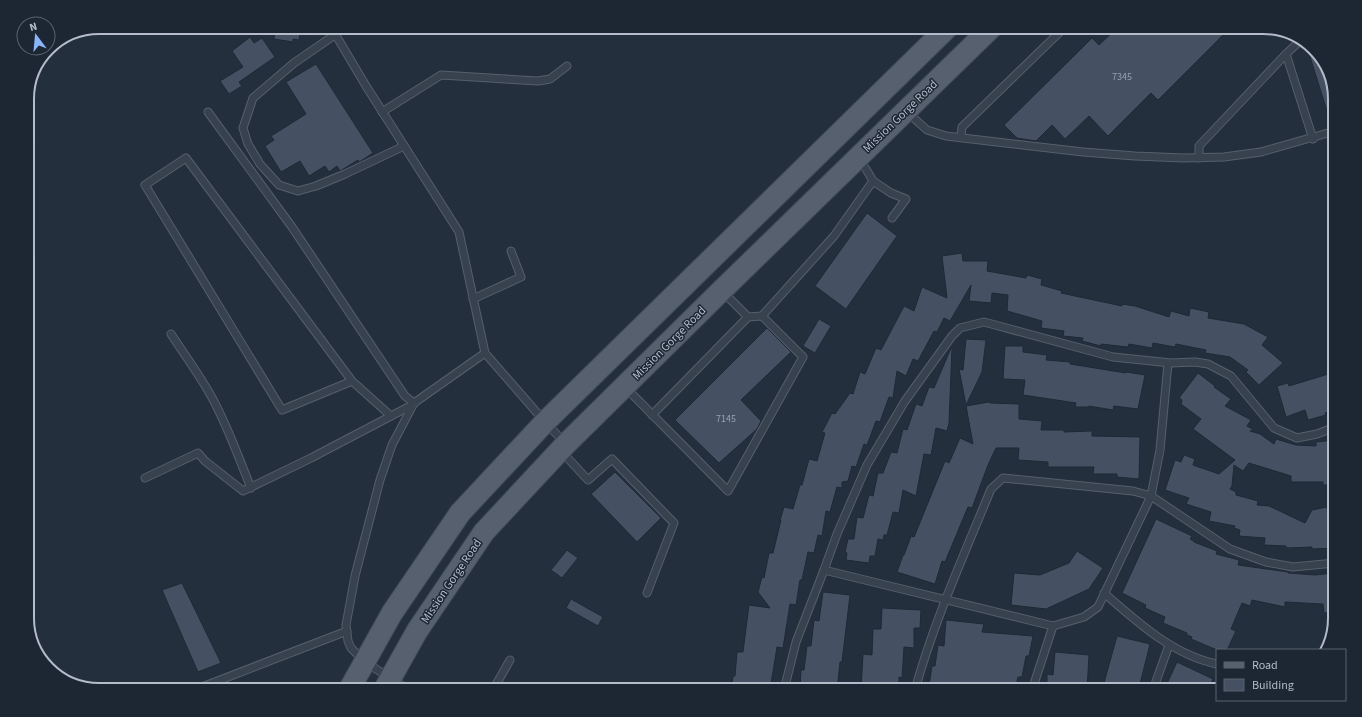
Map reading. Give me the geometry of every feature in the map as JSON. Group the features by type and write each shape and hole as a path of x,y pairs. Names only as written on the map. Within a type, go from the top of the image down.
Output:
{"main road":[{"path":"353,683 392,613 460,513 545,422 747,222 941,34"},
{"name":"Mission Gorge Road","path":"388,683 417,631 484,532 563,448 624,387 985,34"}],"lane":[{"path":"404,146 345,174 316,186 298,191 279,185 260,164 248,144 243,128 253,98 294,63 336,34 382,112 404,146 459,232 484,353 545,422 588,480 612,459 674,523 648,593"},
{"path":"960,137 962,127 1058,34"},
{"path":"1199,158 1199,146 1297,44"},
{"path":"1286,54 1313,139"},
{"path":"382,112 442,75 538,81 550,79 567,66"},
{"path":"906,110 928,130 946,136 1083,152 1136,156 1199,158 1224,157 1261,152 1313,139 1328,134"},
{"path":"208,112 292,227 405,396 414,403"},
{"path":"352,381 282,410 145,185 186,158 352,381 391,416"},
{"path":"857,158 873,181 892,193 906,199 892,218"},
{"path":"652,415 748,317 762,316 834,236 873,181"},
{"path":"473,299 521,278 510,251"},
{"path":"722,290 748,317"},
{"path":"624,387 728,491 803,357 762,316"},
{"path":"786,683 796,642 837,534 867,465 905,401 952,336 960,328 984,322 1113,357 1168,363 1194,362 1208,364 1231,376 1274,428 1297,438 1317,434 1328,430"},
{"path":"170,334 190,362 210,395 230,434 250,488"},
{"path":"145,478 198,454 244,491 311,458 414,403 484,353"},
{"path":"824,570 1053,626 1084,618 1098,607 1151,496 1160,450 1168,363"},
{"path":"386,683 352,648 348,641 346,625 355,576 380,480 392,445 414,403"},
{"path":"917,683 924,658 945,600 991,489 1003,478 1133,491 1151,496 1230,549 1266,562 1293,566 1328,564"},
{"path":"1104,593 1137,622 1169,645 1205,662 1216,664"},
{"path":"1034,683 1053,626"},
{"path":"212,683 347,631"},
{"path":"1155,683 1169,645"},
{"path":"497,683 510,660"}],"building":[{"path":"274,34 300,34 299,40 293,39 293,42 274,39"},
{"path":"1111,34 1224,34 1158,100 1151,93 1108,136 1089,116 1065,139 1052,125 1036,141 1017,138 1004,125 1092,38 1099,45"},
{"path":"250,37 254,43 262,38 275,57 239,82 242,86 229,94 220,81 243,67 232,51"},
{"path":"1309,53 1317,63 1325,78 1328,95 1328,114"},
{"path":"316,64 373,153 340,171 337,166 329,172 325,166 309,176 300,161 281,172 265,146 274,140 271,136 306,114 286,82"},
{"path":"867,213 897,236 846,309 815,286"},
{"path":"962,253 963,261 988,261 987,271 1026,278 1027,275 1042,279 1041,285 1062,291 1061,293 1122,306 1122,304 1135,306 1169,317 1171,311 1189,316 1190,308 1209,312 1208,318 1244,324 1268,337 1262,345 1283,363 1259,385 1246,372 1248,370 1230,357 1205,353 1206,350 1176,344 1175,347 1153,343 1152,348 1129,344 1128,347 1101,344 1101,346 1082,341 1083,338 1063,336 1064,331 1041,328 1042,321 1007,311 1008,295 992,293 991,303 969,301 971,285 950,321 944,318 937,332 934,331 918,361 913,359 906,376 897,371 893,398 889,397 880,422 876,421 867,445 864,444 856,467 852,466 848,481 842,482 842,488 837,487 830,512 826,511 822,536 818,535 814,553 808,552 802,580 800,580 796,605 790,604 783,648 777,647 771,683 732,683 733,676 735,676 737,652 743,652 749,605 770,608 758,592 762,577 764,578 769,553 773,553 784,507 793,509 800,485 802,485 809,459 817,461 825,433 822,432 832,413 835,414 850,393 853,394 860,372 865,374 876,348 881,350 904,306 914,311 922,287 947,298 942,256"},
{"path":"819,319 831,326 815,353 803,346"},
{"path":"767,328 791,352 741,400 761,421 757,429 719,463 675,420"},
{"path":"966,339 986,340 982,372 966,405 959,369 963,370"},
{"path":"1005,346 1023,346 1023,352 1047,355 1046,360 1070,362 1070,364 1145,375 1138,409 1114,406 1113,410 1089,406 1075,407 1076,403 1023,395 1025,380 1003,379"},
{"path":"951,348 949,423 947,431 936,428 931,455 924,454 916,496 903,490 899,513 893,512 887,535 884,535 883,540 878,539 875,556 870,556 869,563 846,560 847,553 845,552 848,539 854,539 857,517 863,518 869,495 873,496 878,473 883,473 891,452 897,453 903,429 907,430 916,404 922,406 929,387 934,388"},
{"path":"1198,373 1231,399 1225,406 1251,420 1247,426 1254,430 1250,431 1260,434 1274,444 1276,439 1296,445 1316,446 1316,442 1328,441 1328,485 1323,485 1323,482 1291,482 1291,476 1249,463 1243,471 1234,465 1232,486 1230,489 1236,492 1236,495 1258,501 1257,505 1269,506 1305,523 1312,510 1327,507 1328,548 1286,548 1286,546 1264,545 1265,538 1239,536 1240,530 1234,528 1235,526 1209,521 1211,512 1186,504 1189,498 1165,490 1175,460 1181,462 1184,455 1195,459 1193,465 1219,474 1235,460 1193,429 1201,419 1181,404 1182,400 1179,398"},
{"path":"1328,374 1328,412 1325,413 1326,415 1308,420 1305,410 1286,417 1277,386 1288,383 1289,386"},
{"path":"989,402 1019,404 1019,419 1042,421 1041,430 1064,430 1064,432 1092,431 1092,436 1140,437 1139,479 1117,477 1117,474 1093,474 1094,467 1048,467 1048,462 1018,460 1019,448 996,448 972,508 968,507 945,562 942,561 935,584 897,572 911,536 914,537 945,461 949,463 960,438 973,444 966,406"},
{"path":"615,472 661,518 637,542 591,494"},
{"path":"1156,519 1192,536 1190,539 1194,542 1217,551 1216,554 1239,560 1238,565 1288,573 1315,575 1328,574 1328,613 1324,613 1323,604 1285,602 1285,607 1252,600 1250,606 1242,603 1231,629 1236,631 1227,649 1216,650 1191,639 1192,637 1187,635 1187,633 1163,623 1165,617 1145,608 1146,605 1122,593"},
{"path":"567,550 578,558 562,578 551,570"},
{"path":"1077,551 1103,568 1089,589 1046,609 1011,605 1014,573 1040,575 1069,563"},
{"path":"182,583 221,663 198,672 162,590"},
{"path":"823,592 850,595 842,662 840,662 838,683 800,683 801,670 804,670 807,646 811,646 814,620 819,621"},
{"path":"571,599 603,617 598,626 566,608"},
{"path":"882,608 921,610 920,628 914,628 914,648 904,647 902,678 899,677 899,683 861,683 863,654 872,655 873,629 881,629"},
{"path":"946,620 984,624 982,632 1033,636 1029,656 1026,656 1022,677 1018,677 1017,683 929,683 932,666 935,666 938,645 944,646"},
{"path":"1117,636 1150,644 1140,683 1104,683"},
{"path":"1055,652 1089,655 1087,683 1047,683 1047,674 1053,675"},
{"path":"1177,662 1213,679 1211,683 1167,683"}]}
